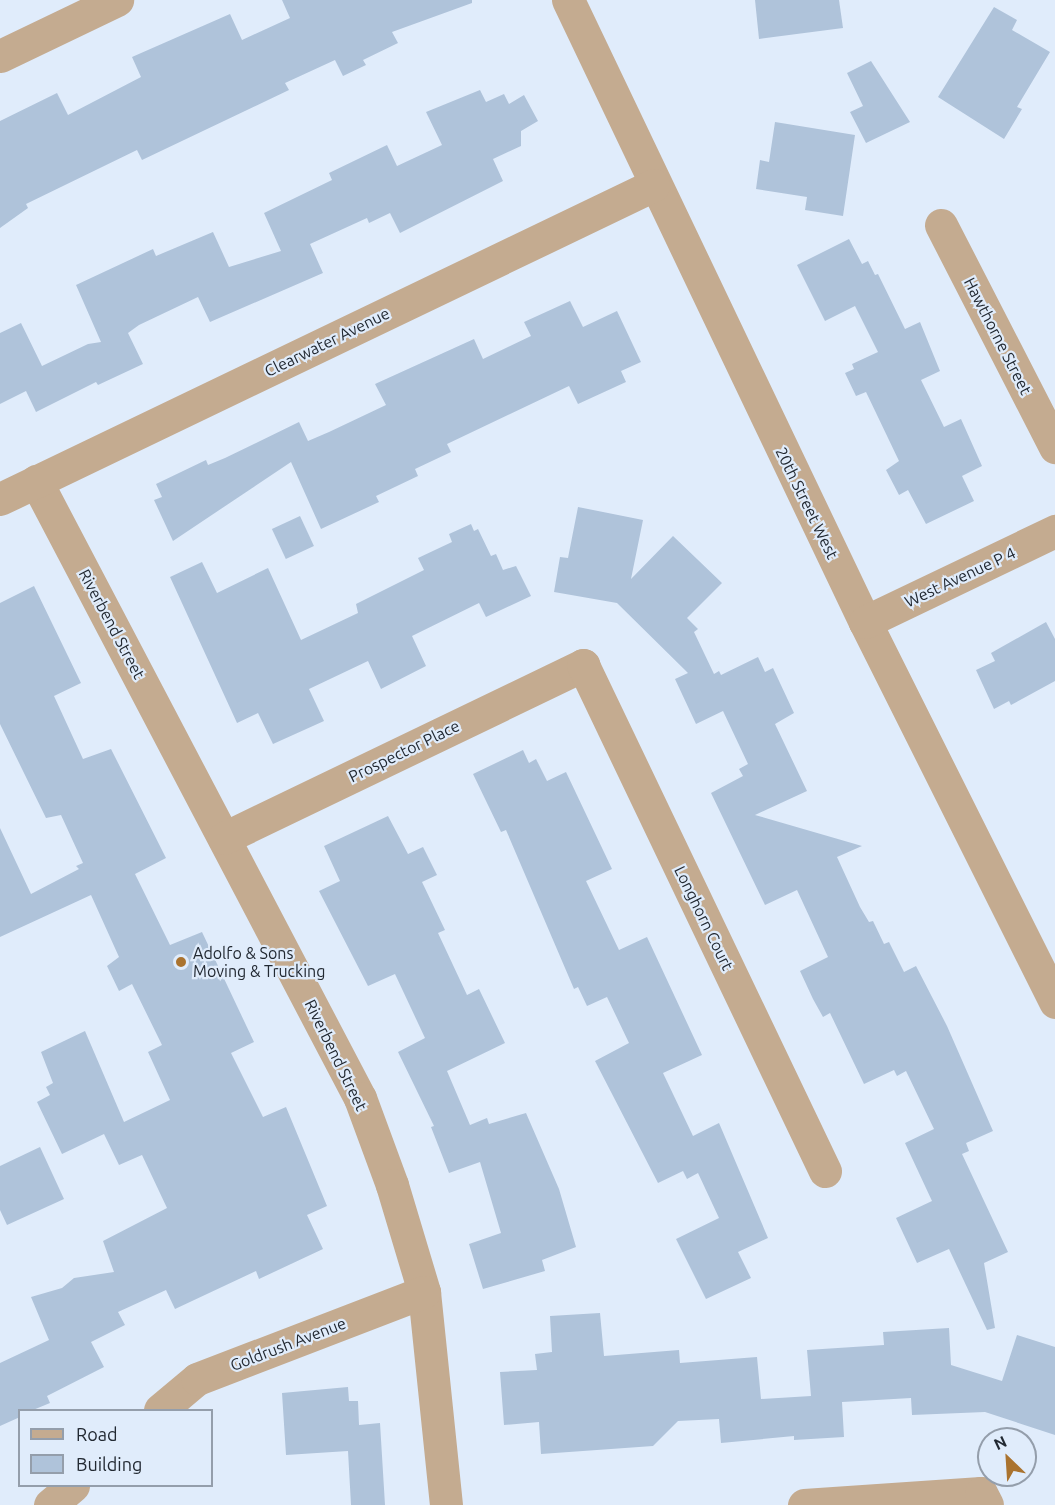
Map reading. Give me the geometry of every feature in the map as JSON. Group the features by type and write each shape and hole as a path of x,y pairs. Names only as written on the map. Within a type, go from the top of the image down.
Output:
{"street":[{"path":"0,56 117,0"},
{"name":"20th Street West","path":"568,0 654,185 865,622 1054,997"},
{"name":"Clearwater Avenue","path":"0,499 654,185"},
{"name":"Hawthorne Street","path":"941,225 1055,447"},
{"name":"Riverbend Street","path":"36,481 360,1098 392,1185 424,1292 446,1505"},
{"name":"West Avenue P 4","path":"865,622 1055,531"},
{"name":"Prospector Place","path":"224,838 583,665"},
{"name":"Longhorn Court","path":"583,665 825,1171"},
{"name":"Goldrush Avenue","path":"161,1409 197,1379 424,1292"},
{"path":"50,1505 71,1487"},
{"path":"804,1505 984,1499"}],"building":[{"path":"282,0 472,0 472,3 392,32 398,43 363,60 366,65 343,76 335,60 285,83 289,90 142,160 137,150 26,204 28,208 0,228 0,121 57,93 68,115 141,77 132,57 230,14 242,40 290,18"},
{"path":"755,0 839,0 843,28 759,39"},
{"path":"994,7 1017,20 1012,30 1050,52 1017,107 1022,109 1004,139 938,97"},
{"path":"871,61 910,122 866,143 850,112 863,106 847,73"},
{"path":"480,90 486,102 504,94 509,104 524,95 538,121 521,131 521,146 493,159 503,181 400,233 390,213 369,223 367,218 310,244 323,273 210,322 198,297 139,325 128,333 143,364 98,385 96,382 36,412 26,391 0,404 0,333 21,323 42,366 88,344 101,342 76,285 153,249 156,256 213,232 229,267 281,251 264,213 332,180 329,173 387,145 397,166 442,145 426,112"},
{"path":"775,122 855,135 843,216 805,210 807,197 756,189 760,160 769,162"},
{"path":"849,239 862,264 868,261 875,275 878,274 905,329 920,322 940,371 921,380 944,427 961,419 982,466 962,476 974,501 926,524 908,490 899,495 886,470 899,461 866,392 856,396 845,373 854,369 852,364 878,352 855,306 825,321 797,265"},
{"path":"570,301 583,327 617,311 641,362 621,371 626,382 578,404 569,386 447,444 451,452 415,469 418,476 376,496 379,502 321,529 291,462 173,541 154,500 162,497 156,484 206,460 208,465 225,458 299,422 308,441 329,432 386,405 375,384 474,339 483,359 531,336 524,322"},
{"path":"578,507 643,520 631,579 673,536 722,583 687,618 698,629 694,632 714,674 719,671 721,675 758,657 765,672 773,668 794,713 775,724 807,791 755,815 862,846 837,857 860,907 869,922 873,921 884,944 889,942 904,972 916,966 947,1026 993,1131 966,1143 969,1151 962,1154 1008,1252 984,1263 995,1328 987,1330 949,1249 917,1263 896,1218 932,1201 905,1143 934,1129 906,1071 897,1076 894,1070 864,1084 830,1013 823,1017 800,971 828,957 797,890 765,905 711,793 743,776 739,769 748,764 723,711 696,724 675,679 688,673 617,603 554,592 560,557 568,558"},
{"path":"300,516 314,546 286,559 272,529"},
{"path":"471,524 474,531 478,529 491,556 496,554 503,570 516,566 531,596 486,617 479,603 412,636 426,666 381,689 368,661 309,689 324,721 273,744 258,713 237,723 170,577 202,562 217,593 268,568 301,640 358,613 356,604 424,570 418,558 452,542 449,534"},
{"path":"34,586 81,683 54,696 83,759 111,749 166,858 135,874 170,945 202,932 254,1042 231,1053 263,1117 286,1107 327,1206 307,1215 323,1249 259,1279 256,1271 175,1309 166,1290 118,1312 125,1325 91,1342 104,1367 47,1396 50,1403 35,1409 18,1409 18,1418 0,1426 0,1363 49,1340 31,1297 62,1288 74,1278 114,1272 103,1241 167,1208 142,1155 119,1165 104,1134 62,1154 37,1102 50,1095 46,1087 53,1083 41,1052 85,1031 124,1122 170,1100 148,1052 162,1045 132,984 119,991 107,966 119,957 91,895 0,937 0,828 31,894 79,869 76,866 83,863 61,815 46,818 0,724 0,603"},
{"path":"1046,622 1055,639 1055,681 1011,705 1009,701 994,709 976,670 995,661 991,653"},
{"path":"523,750 529,763 536,759 547,781 566,772 612,869 586,881 619,950 647,937 702,1055 663,1073 693,1136 719,1123 768,1238 738,1252 751,1278 706,1299 676,1239 719,1218 698,1173 687,1179 683,1171 658,1183 595,1061 629,1043 607,997 587,1006 578,987 574,989 506,830 501,832 473,774"},
{"path":"388,816 408,854 423,847 437,875 422,882 445,930 438,933 467,995 479,989 505,1043 447,1071 470,1125 487,1118 489,1124 526,1113 559,1189 576,1247 542,1260 545,1271 483,1289 469,1244 501,1233 480,1162 449,1173 431,1127 434,1126 398,1052 425,1038 395,974 368,986 319,891 340,881 324,846"},
{"path":"40,1147 64,1199 7,1225 0,1210 0,1166"},
{"path":"600,1313 604,1356 679,1350 680,1363 757,1357 761,1399 811,1396 807,1350 884,1345 883,1332 949,1328 951,1365 1002,1381 1017,1335 1055,1347 1055,1435 1037,1429 1037,1427 985,1412 912,1415 911,1398 842,1402 844,1437 794,1440 794,1436 721,1443 719,1419 678,1421 653,1446 541,1454 539,1422 504,1425 500,1372 537,1370 535,1354 552,1352 550,1316"},
{"path":"348,1387 349,1401 358,1401 359,1425 380,1423 385,1505 351,1505 348,1451 286,1455 282,1393"}],"place":[{"name":"Adolfo & Sons Moving & Trucking","path":"181,962"}]}
